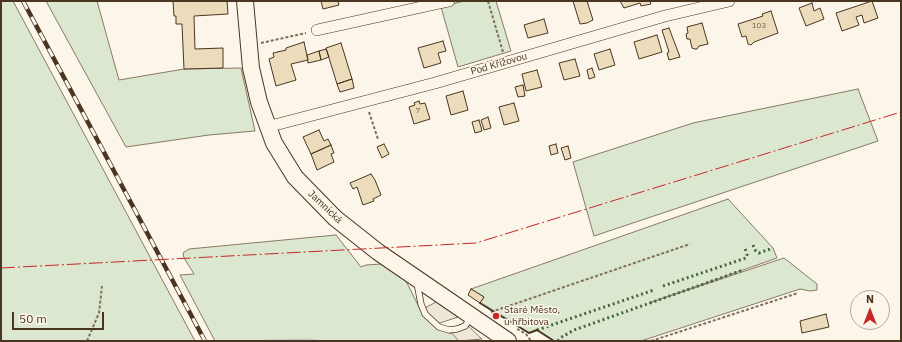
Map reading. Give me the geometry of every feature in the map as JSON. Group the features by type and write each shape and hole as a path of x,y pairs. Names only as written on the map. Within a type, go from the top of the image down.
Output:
{"main road":[{"name":"Jamnická","path":"245,1 251,68 259,102 274,143 295,177 335,218 378,252 472,316 511,334"}],"street":[{"path":"317,30 449,1"},
{"name":"Pod Křížovou","path":"267,127 435,83 665,16 730,1"}],"lane":[{"path":"416,279 421,304 425,314 439,326 449,330 457,329 465,326 472,316"}],"path":[{"path":"488,1 506,62"},
{"path":"255,44 317,30"},
{"path":"365,101 378,139"},
{"path":"490,313 690,244"},
{"path":"88,341 99,313 102,286"},
{"path":"651,341 798,293"},
{"path":"511,334 526,334 531,341"}],"green space":[{"path":"1,1 13,1 195,341 1,341"},
{"path":"46,1 97,1 119,80 184,69 241,68 255,131 209,135 126,147"},
{"path":"464,1 496,1 511,51 458,67 441,7"},
{"path":"858,89 878,141 594,236 573,162 693,123"},
{"path":"728,199 773,248 777,258 649,303 784,258 817,284 817,290 810,291 800,289 641,341 554,341 537,330 529,333 493,312 480,303 484,297 471,289"},
{"path":"336,235 361,267 366,265 381,264 405,279 423,315 440,329 450,333 461,334 480,341 215,341 180,275 194,274 184,258 183,253 189,249"}],"shaded area":[{"path":"436,302 458,317 437,324 423,309"},
{"path":"466,324 482,339 459,341 449,330"}],"building":[{"path":"173,1 227,1 228,14 194,16 195,49 223,48 223,68 184,69 182,24 176,24"},
{"path":"321,1 338,1 339,5 323,9"},
{"path":"573,1 587,1 593,20 580,24"},
{"path":"620,1 650,1 651,4 641,6 640,3 624,8"},
{"path":"872,1 878,18 864,23 862,15 856,17 859,25 842,31 836,13"},
{"path":"812,3 814,11 820,8 824,19 806,26 799,8"},
{"path":"771,11 778,33 754,42 751,45 748,44 746,36 742,37 738,24 763,16 762,14"},
{"path":"544,19 548,33 528,38 524,25"},
{"path":"702,23 708,44 699,46 697,49 692,48 690,39 687,39 687,27"},
{"path":"669,28 680,57 669,60 667,53 669,52 662,30"},
{"path":"657,35 662,52 639,59 634,42"},
{"path":"443,41 446,51 438,53 441,63 424,68 418,48"},
{"path":"304,42 308,60 291,64 296,80 276,86 269,59 274,57 273,53 286,50 286,48"},
{"path":"341,43 352,79 337,84 326,48"},
{"path":"326,49 329,57 321,60 319,51"},
{"path":"610,49 615,65 599,70 594,54"},
{"path":"319,51 321,60 308,63 307,55"},
{"path":"575,59 580,76 564,80 559,63"},
{"path":"592,68 595,77 589,79 587,70"},
{"path":"537,70 542,87 526,91 522,74"},
{"path":"352,79 354,88 340,92 337,84"},
{"path":"523,85 525,96 518,97 515,87"},
{"path":"463,91 468,110 451,115 446,96"},
{"path":"419,101 420,104 425,103 430,119 414,124 409,107 415,105 414,103"},
{"path":"514,103 519,121 504,125 499,107"},
{"path":"488,117 491,128 484,130 481,120"},
{"path":"479,120 482,131 475,133 472,122"},
{"path":"319,130 324,141 328,139 331,145 311,154 303,137"},
{"path":"384,144 389,154 382,158 377,147"},
{"path":"556,144 558,153 551,155 549,146"},
{"path":"331,145 334,153 331,154 334,162 317,170 311,154"},
{"path":"568,146 571,158 565,160 561,148"},
{"path":"371,174 381,195 373,199 374,201 363,205 357,187 353,189 350,183"},
{"path":"471,289 484,297 480,303 468,295"},
{"path":"826,314 829,327 802,333 800,321"}],"waterway":[{"path":"266,341 316,341"}],"railway":[{"path":"23,1 205,341"}],"hedge":[{"path":"753,245 755,250 759,253 773,248"},
{"path":"663,286 746,258 747,255 745,248"},
{"path":"558,341 560,338 574,330 743,270"},
{"path":"537,330 654,290"}],"wall":[{"path":"480,303 529,333 537,330 554,341"}],"power":[{"path":"1,268 476,243 901,112"}],"place":[{"name":"Staré Město, u hřbitova","path":"496,316"}]}
